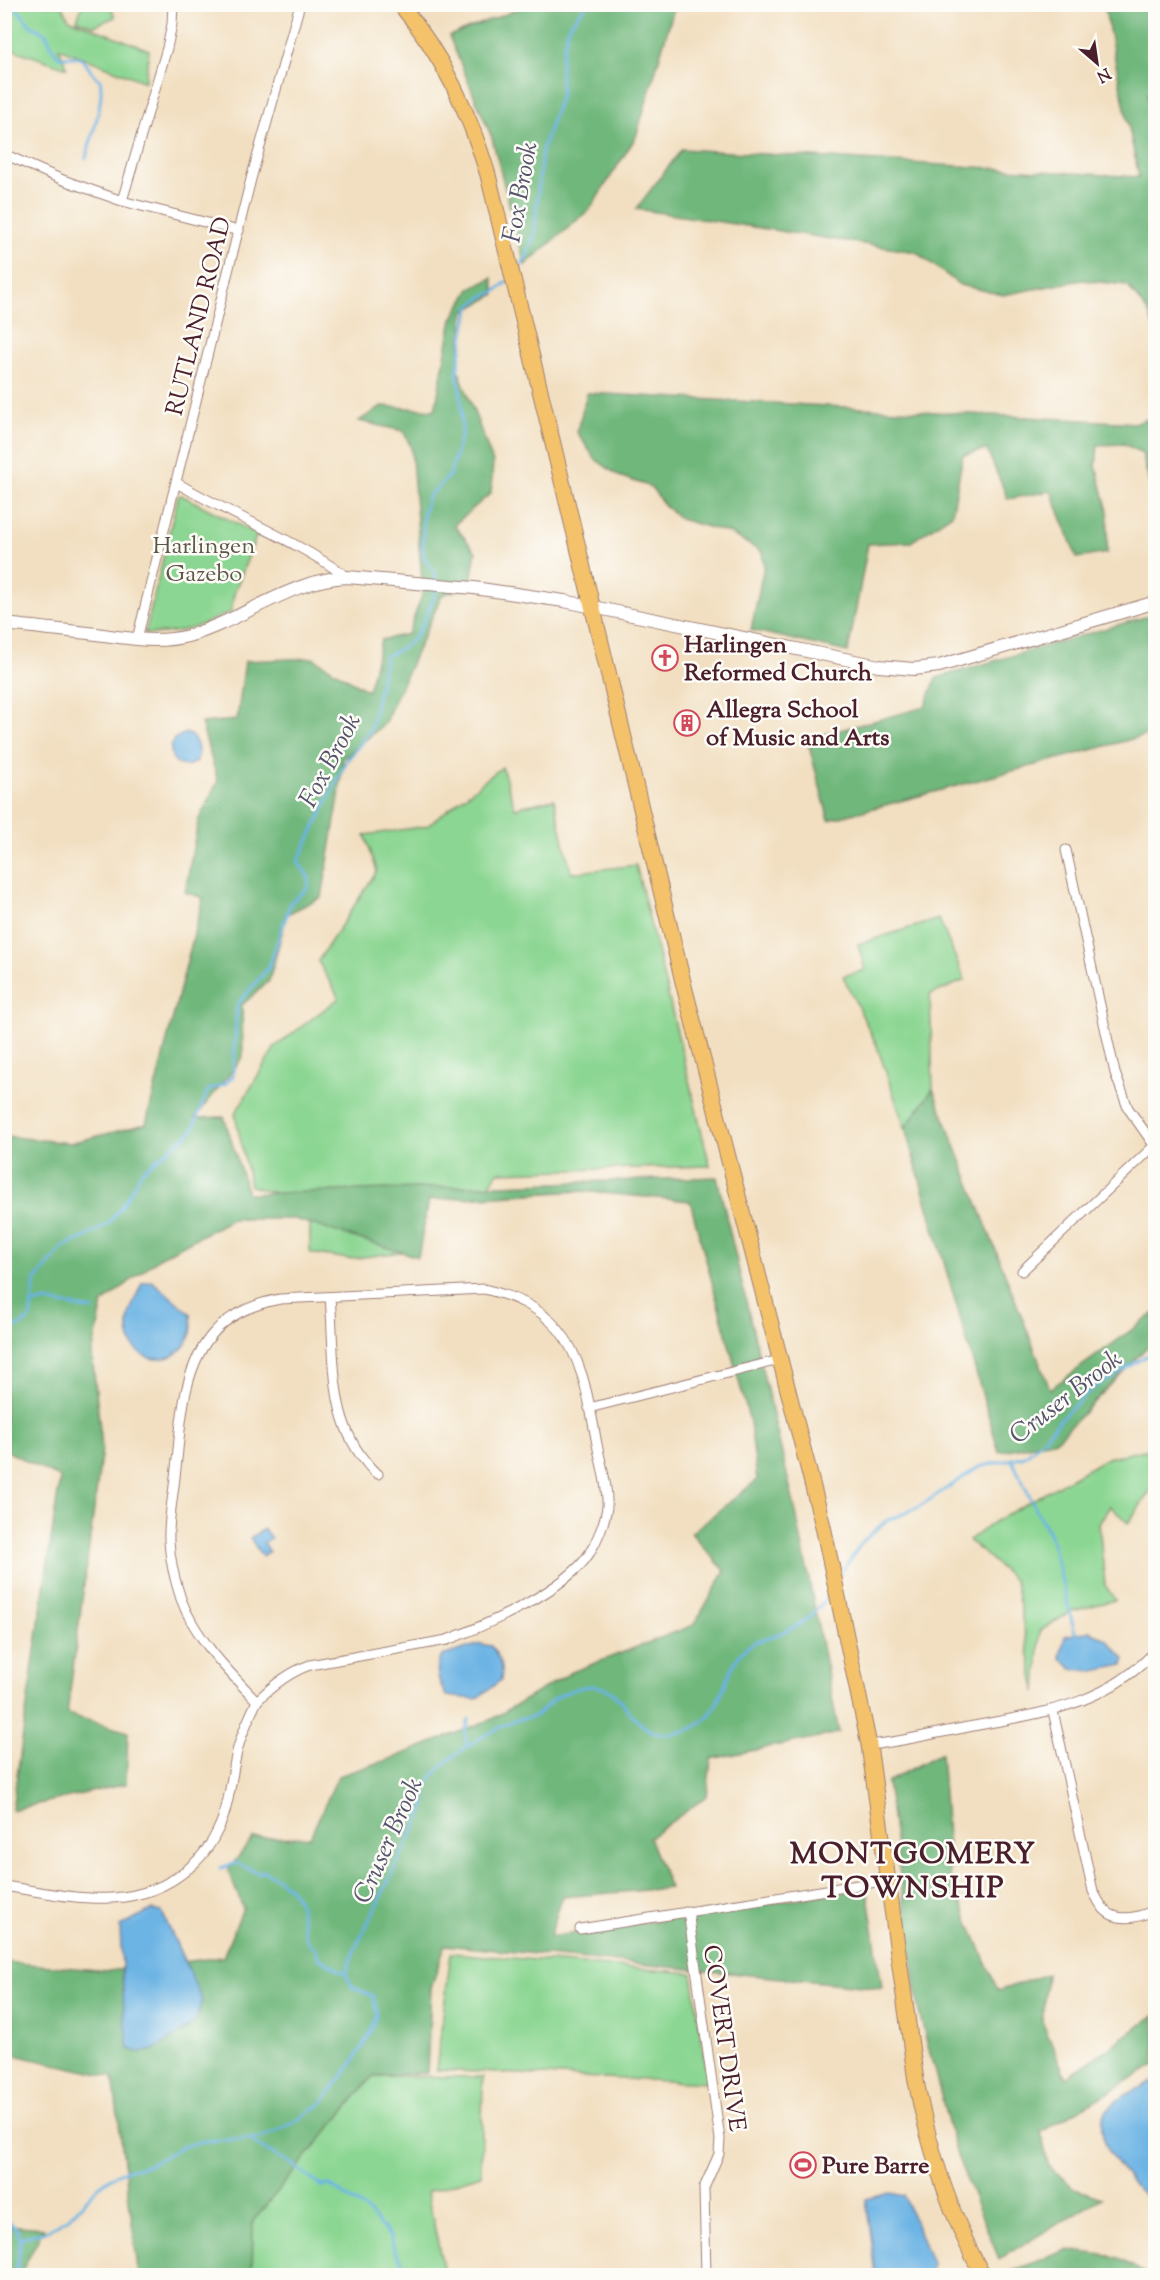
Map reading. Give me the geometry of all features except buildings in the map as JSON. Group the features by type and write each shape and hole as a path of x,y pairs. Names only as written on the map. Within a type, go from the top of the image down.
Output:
{"highway":[{"path":"400,4 431,45 454,84 468,116 488,175 684,986 831,1561 868,1745 889,1880 914,2070 923,2116 948,2199 983,2276"}],"street":[{"path":"122,201 167,48 173,4"},
{"name":"RUTLAND ROAD","path":"137,639 272,99 300,4"},
{"path":"4,154 63,180 122,201 239,231"},
{"path":"177,483 317,556 347,577"},
{"path":"4,624 165,640 186,637 308,585 333,578 347,577 445,585 593,606 879,666 914,669 939,666 1155,603"},
{"path":"1022,1271 1155,1145 1128,1108 1115,1073 1066,850"},
{"path":"4,1886 108,1900 138,1896 165,1885 192,1866 214,1838 224,1817 238,1748 257,1701 273,1686 295,1670 310,1665 447,1640 468,1632 543,1594 575,1571 590,1553 604,1521 607,1507 606,1485 579,1367 569,1344 558,1329 540,1312 513,1295 484,1288 280,1299 264,1303 232,1317 211,1335 191,1373 186,1396 169,1530 172,1564 182,1600 197,1630 257,1701"},
{"path":"330,1297 336,1393 341,1413 359,1454 378,1474"},
{"path":"589,1408 779,1360"},
{"path":"868,1745 1053,1711 1084,1701 1118,1683 1144,1663 1155,1650"},
{"path":"1053,1711 1093,1891 1104,1910 1116,1917 1137,1917 1155,1909"},
{"path":"580,1929 889,1880"},
{"name":"COVERT DRIVE","path":"688,1911 720,2139 719,2154 704,2188 706,2276"}],"green space":[{"path":"5,4 62,5 69,19 149,50 145,82 59,48 67,68 5,47"},
{"path":"84,5 110,5 115,17 94,26 77,20"},
{"path":"529,5 675,5 636,137 590,209 525,265 492,138 449,36"},
{"path":"1104,5 1155,5 1155,93 1147,94 1156,140 1155,336 1150,315 1127,285 1082,280 1003,295 960,285 916,252 636,209 682,149 1139,177"},
{"path":"492,278 495,294 464,312 458,369 493,462 491,493 454,525 476,552 470,586 442,595 384,724 343,759 322,897 287,914 269,981 242,1005 243,1057 195,1118 224,1117 248,1194 717,1177 796,1513 839,1733 711,1759 707,1796 649,1838 670,1888 562,1897 550,1937 867,1888 882,1988 445,1945 431,1988 427,2073 373,2076 253,2221 252,2275 139,2276 113,2077 5,2053 4,1962 109,1971 223,1957 243,1908 228,1870 253,1838 310,1837 338,1776 393,1758 492,1719 572,1672 694,1625 725,1571 691,1533 757,1480 750,1422 690,1201 580,1191 429,1200 418,1257 294,1219 232,1219 159,1258 103,1303 92,1354 102,1448 67,1714 128,1732 126,1784 12,1810 60,1478 5,1450 5,1136 70,1143 146,1124 203,898 185,892 198,821 218,781 201,723 237,720 245,661 313,658 368,691 381,640 408,634 423,593 411,447 403,431 359,421 382,406 435,410 452,319 470,289"},
{"path":"587,393 1137,423 1155,416 1155,505 1142,453 1124,444 1098,445 1096,466 1108,511 1107,553 1077,558 1051,491 1008,499 987,450 963,455 952,514 911,542 868,544 848,652 751,630 764,566 762,552 729,533 680,519 665,506 651,487 619,476 595,459 577,432"},
{"name":"Harlingen Gazebo","path":"181,495 257,534 234,594 231,612 190,629 145,634 178,496"},
{"path":"1155,614 1155,733 829,820 807,739 925,707 936,678"},
{"path":"502,767 515,808 554,799 571,873 636,865 710,1166 498,1172 486,1191 418,1197 409,1251 349,1259 310,1253 310,1217 291,1198 250,1186 235,1114 275,1047 339,998 318,961 377,871 365,835 427,826"},
{"path":"939,919 965,980 930,995 933,1089 905,1128 877,1046 843,976 865,970 858,944"},
{"path":"933,1089 1050,1389 1155,1313 1155,1339 1057,1440 999,1452 905,1128"},
{"path":"1155,1448 1155,1484 1128,1523 1110,1506 1099,1523 1105,1585 1115,1600 1072,1611 1040,1631 1036,1692 1015,1581 969,1540 994,1522 1107,1458"},
{"path":"941,1753 950,1877 998,1991 1047,1974 1042,2021 1066,2078 1155,2015 1155,2065 1041,2132 1048,2165 1075,2189 1102,2198 999,2259 957,2156 919,2012 887,1782"},
{"path":"451,1953 692,1973 708,2083 436,2070"},
{"path":"373,2076 483,2077 481,2175 427,2192 443,2267 447,2275 252,2276 253,2221"},
{"path":"5,2225 44,2228 20,2275 5,2275"},
{"path":"1067,2250 1116,2257 1148,2275 1008,2276 1007,2273"}],"water":[{"path":"185,733 195,740 198,752 197,761 188,766 178,764 171,753 174,739"},
{"path":"152,1281 191,1314 192,1331 185,1345 177,1353 167,1358 146,1357 137,1351 131,1341 128,1328 130,1311 142,1283"},
{"path":"264,1529 271,1538 264,1543 269,1551 262,1556 250,1538"},
{"path":"1091,1631 1108,1641 1125,1659 1123,1665 1094,1671 1072,1669 1060,1657 1065,1636"},
{"path":"480,1644 491,1646 497,1654 502,1671 501,1680 476,1699 446,1696 437,1671 442,1656"},
{"path":"151,1910 162,1912 202,2000 197,2018 186,2030 153,2050 139,2052 129,2049 124,2011 120,1926"},
{"path":"1155,2080 1155,2204 1147,2200 1113,2158 1102,2132 1102,2120 1108,2109 1118,2100"},
{"path":"890,2193 904,2196 932,2263 930,2275 876,2275 866,2199"}],"waterway":[{"path":"13,4 30,25 46,34 59,57 80,58 100,80 101,98 86,158"},
{"name":"Fox Brook","path":"517,272 527,256 534,236 542,150 561,95 561,61 568,27 587,4"},
{"name":"Fox Brook","path":"435,582 436,574 423,555 423,516 428,497 450,475 462,432 457,372 469,308 480,298 496,291 508,281"},
{"name":"Fox Brook","path":"4,1330 20,1326 30,1318 35,1281 64,1246 84,1238 109,1223 124,1203 142,1171 192,1131 208,1090 225,1084 233,1076 237,1005 269,967 291,902 308,888 309,878 298,862 346,762 370,731 386,656 403,648 417,634 432,603 435,588"},
{"path":"31,1305 46,1301 93,1310"},
{"name":"Cruser Brook","path":"839,1576 863,1541 886,1521 917,1508 979,1467 1025,1456 1042,1441 1066,1413 1094,1388 1156,1350"},
{"path":"1012,1460 1050,1535 1076,1637"},
{"name":"Cruser Brook","path":"20,2238 44,2232 69,2218 98,2187 111,2177 126,2170 149,2165 181,2147 204,2141 261,2138 293,2123 322,2103 351,2065 371,2032 377,2013 373,1996 352,1987 346,1974 353,1953 424,1809 429,1782 455,1755 503,1726 516,1720 535,1716 561,1695 590,1686 606,1689 616,1696 640,1724 651,1731 664,1734 681,1732 696,1726 707,1718 715,1707 731,1669 748,1646 800,1624 813,1614 831,1590"},
{"path":"467,1747 465,1732 469,1719"},
{"path":"220,1868 237,1863 258,1873 264,1871 287,1886 297,1898 304,1933 316,1949 318,1957 345,1973"},
{"path":"252,2139 257,2145 287,2161 321,2186 329,2185 366,2210 391,2237 394,2249 411,2276"},
{"path":"4,2222 12,2225 20,2237 16,2276"}],"place":[{"name":"Harlingen Reformed Church","path":"665,658"},
{"name":"Allegra School of Music and Arts","path":"687,723"},
{"name":"Pure Barre","path":"803,2165"}],"district":[{"name":"MONTGOMERY TOWNSHIP","path":"913,1870"}]}
